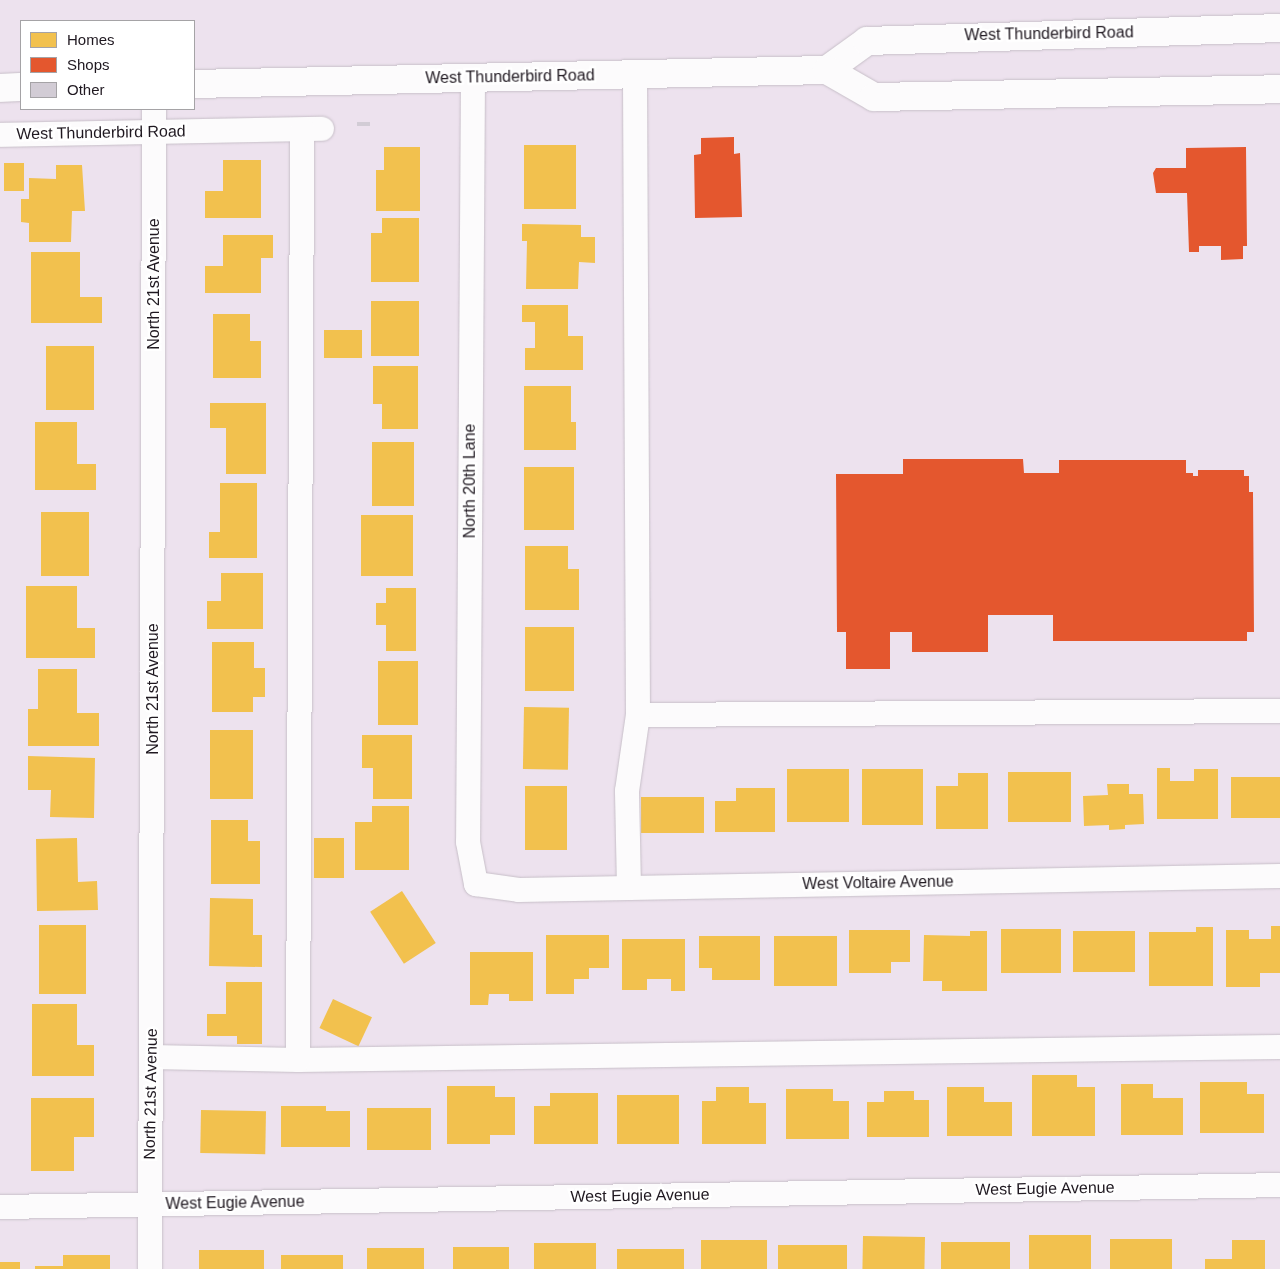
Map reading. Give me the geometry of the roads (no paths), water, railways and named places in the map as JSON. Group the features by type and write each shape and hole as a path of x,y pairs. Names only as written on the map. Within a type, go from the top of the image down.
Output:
{"main road":[{"name":"West Thunderbird Road","path":"195,84 827,70 867,41 1280,28"},
{"path":"827,70 874,97 1280,89"},
{"path":"0,88 20,88"}],"street":[{"path":"629,888 627,791 638,715 635,74"},
{"name":"North 20th Lane","path":"473,78 468,842 476,884"},
{"name":"West Thunderbird Road","path":"0,135 154,120 312,129 298,1060"},
{"name":"North 21st Avenue","path":"150,1269 154,120"},
{"path":"638,715 1280,711"},
{"name":"West Voltaire Avenue","path":"476,884 519,890 1280,876"},
{"path":"151,1057 298,1060 1280,1048"},
{"name":"West Eugie Avenue","path":"0,1207 1280,1185"}]}
